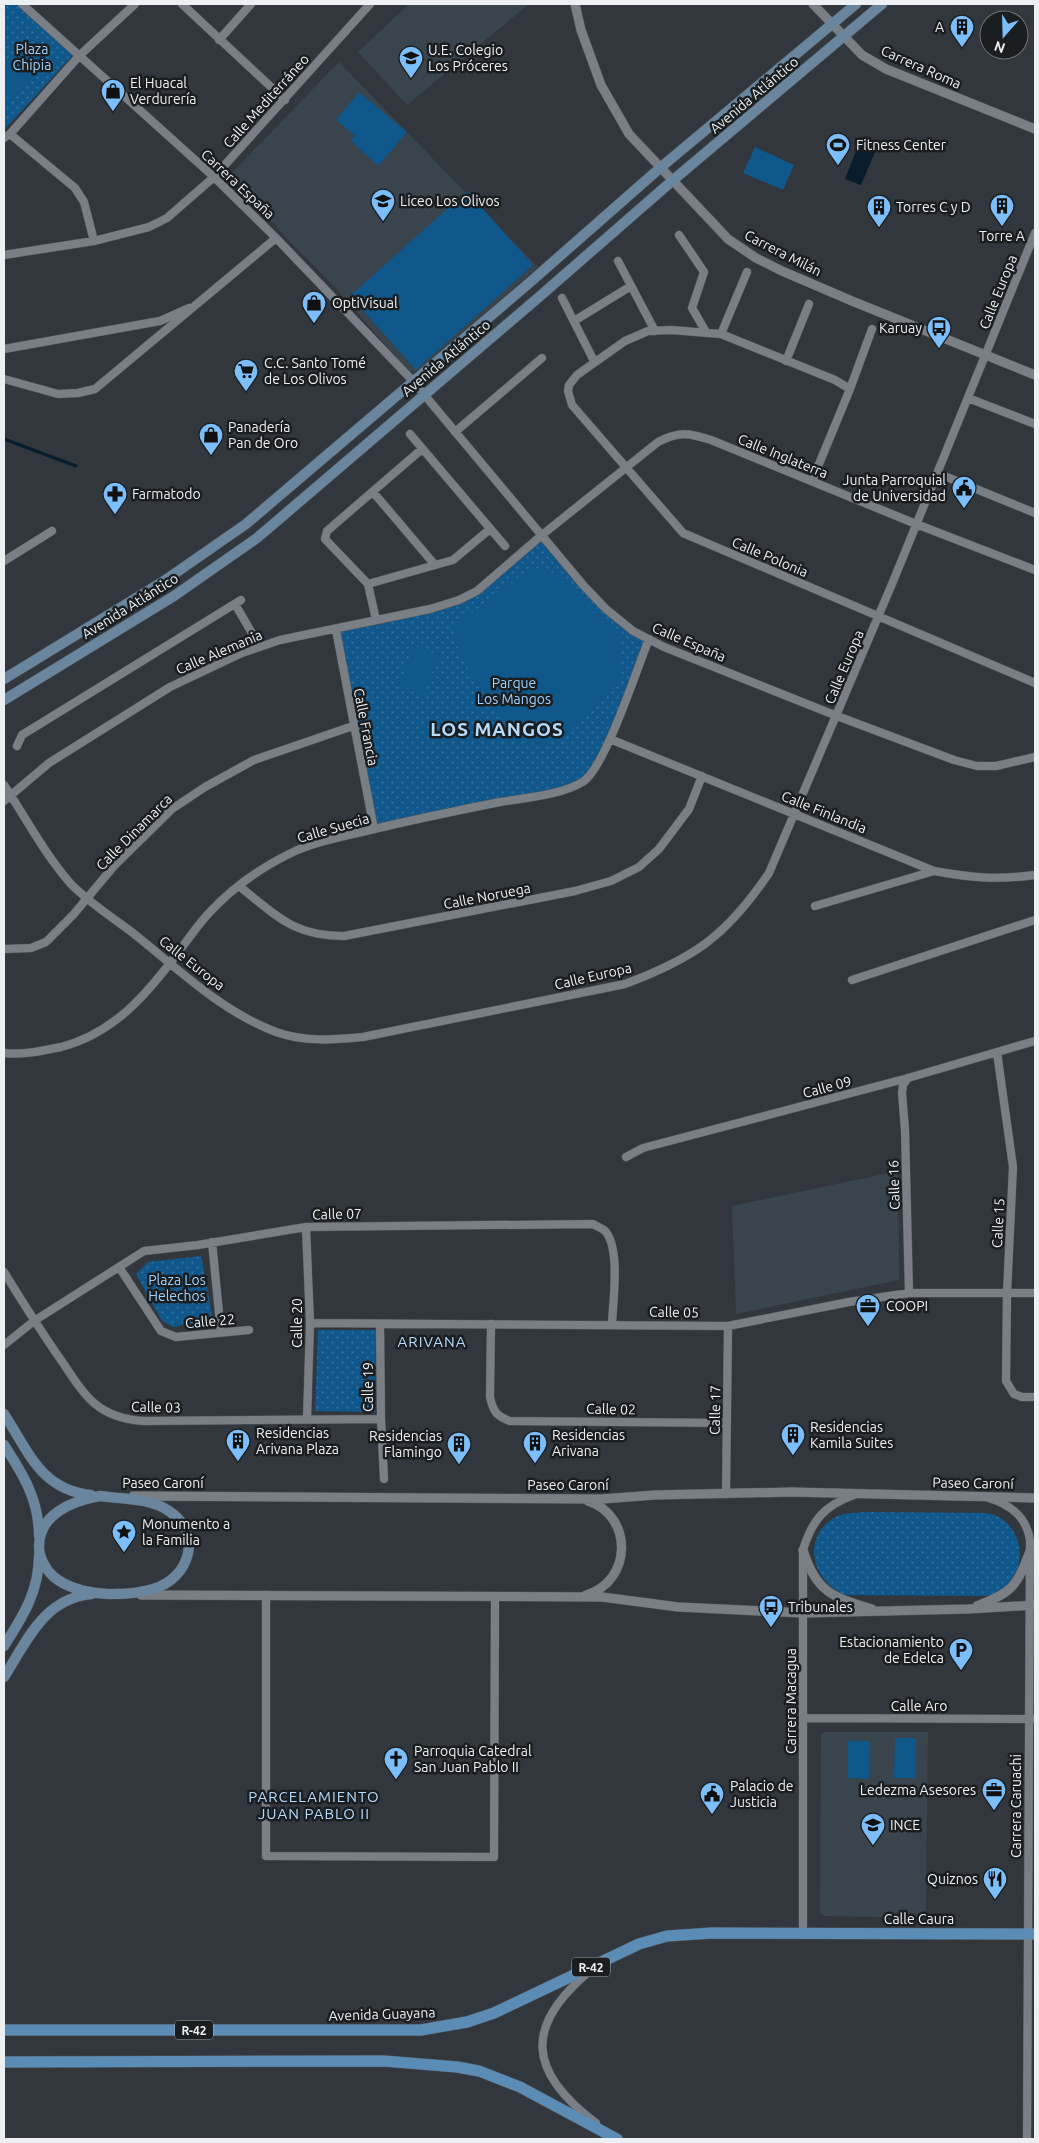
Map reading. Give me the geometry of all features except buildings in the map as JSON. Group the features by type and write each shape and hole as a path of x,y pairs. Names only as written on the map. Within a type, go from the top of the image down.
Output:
{"main road":[{"name":"Avenida Atlántico","path":"4,678 164,581 246,524 412,380 528,284 660,168 856,4"},
{"name":"Avenida Atlántico","path":"4,700 174,596 257,538 672,181 882,4"},
{"path":"4,1414 50,1481 73,1492 100,1496"},
{"path":"4,1445 25,1477 32,1495 37,1515 39,1549 35,1588 25,1613 4,1646"},
{"name":"Paseo Caroní","path":"100,1496 144,1502 169,1511 184,1526 188,1544 186,1560 182,1569 171,1581 148,1590 113,1594 82,1589 63,1582 48,1571 40,1556 39,1549 44,1525 53,1515 75,1502 100,1496"},
{"path":"4,1677 39,1622 56,1606 81,1595 113,1594"},
{"name":"Avenida Guayana","path":"4,2029 421,2030 467,2022 494,2013 639,1944 667,1936 712,1932 803,1933"},
{"name":"Calle Caura","path":"803,1933 1032,1934"},
{"path":"4,2062 384,2061 457,2067 479,2072 520,2087 618,2139"}],"street":[{"name":"Carrera España","path":"22,4 214,177 276,238 412,380 423,395"},
{"path":"94,241 84,202 75,188 7,136 80,56 135,4"},
{"path":"182,4 284,100"},
{"path":"219,40 251,4"},
{"name":"Calle Mediterráneo","path":"4,255 94,241 149,227 167,218 214,177 370,4"},
{"name":"Carrera Milán","path":"575,4 581,30 601,85 629,134 728,240 756,258 852,301 1035,375"},
{"name":"Carrera Roma","path":"813,4 862,55 886,69 1035,130"},
{"name":"Calle Europa","path":"4,785 50,858 72,884 222,1003 250,1020 277,1032 303,1038 330,1040 363,1038 625,984 654,973 690,955 713,939 734,919 752,898 769,872 879,616 1035,233"},
{"path":"679,235 704,272 692,308 706,332"},
{"path":"4,379 58,394 78,393 95,389 276,238"},
{"path":"618,261 655,331"},
{"path":"720,334 747,272"},
{"path":"574,321 631,286"},
{"path":"562,298 594,361 625,341 648,331 706,332 720,334 835,380 850,389"},
{"path":"4,349 160,321 200,303"},
{"path":"786,361 809,304"},
{"path":"812,481 850,389 872,328"},
{"path":"455,432 542,358"},
{"name":"Calle Polonia","path":"594,361 577,375 569,385 568,391 572,404 684,533 1035,683"},
{"name":"Calle España","path":"423,395 606,609 633,631 664,647 954,760 976,766 996,766 1035,757"},
{"path":"968,398 1035,424"},
{"path":"410,434 504,546"},
{"name":"Calle Inglaterra","path":"542,535 658,442 672,434 689,434 710,440 1035,570"},
{"path":"376,620 368,584 325,539 327,531 422,449"},
{"path":"937,473 1035,513"},
{"path":"373,492 435,565"},
{"path":"368,584 453,560 490,529"},
{"path":"4,561 52,531"},
{"name":"Calle Alemania","path":"4,801 49,763 170,687 242,653 280,640 336,630 430,609 458,600 477,591 542,535"},
{"path":"17,746 22,735 238,602 260,647"},
{"name":"Calle Francia","path":"336,630 374,829"},
{"name":"Calle Suecia","path":"4,1053 15,1054 46,1050 96,1035 130,1009 206,916 227,894 263,869 291,853 320,842 438,814 571,788 585,780 594,769 610,739 649,639"},
{"name":"Calle Dinamarca","path":"4,949 31,948 46,942 88,898 114,866 172,809 205,787 254,760 353,726"},
{"name":"Calle Finlandia","path":"610,739 934,871 976,878 1005,879 1035,875"},
{"name":"Calle Noruega","path":"239,886 282,920 302,931 321,936 344,936 574,891 611,881 639,867 660,849 689,809 702,776"},
{"path":"815,906 934,871"},
{"path":"852,980 1035,920"},
{"name":"Calle 09","path":"626,1157 644,1148 908,1078 1035,1041"},
{"name":"Calle 15","path":"997,1052 1013,1167 1007,1292 1006,1381 1014,1394 1035,1398"},
{"name":"Calle 16","path":"908,1078 903,1085 902,1093 905,1130 909,1293"},
{"name":"Calle 07","path":"4,1345 34,1321 144,1251 306,1227 593,1224 604,1230 611,1240 614,1256 612,1324"},
{"name":"Calle 20","path":"306,1227 310,1323 308,1419"},
{"path":"212,1242 221,1333"},
{"name":"Calle 22","path":"118,1267 161,1331 176,1337 249,1330"},
{"name":"Calle 03","path":"4,1272 34,1321 79,1386 93,1402 111,1414 127,1420 381,1419"},
{"name":"Calle 05","path":"310,1323 728,1326 909,1293 1035,1293"},
{"name":"Calle 19","path":"380,1324 384,1479"},
{"name":"Calle 02","path":"491,1324 490,1397 496,1414 510,1421 727,1423"},
{"name":"Calle 17","path":"726,1494 728,1326"},
{"name":"Paseo Caroní","path":"100,1496 580,1499 792,1492 1035,1498"},
{"name":"Carrera Macagua","path":"803,1933 803,1550 812,1527 827,1507 838,1500 856,1494"},
{"name":"Carrera Caruachi","path":"985,1497 1008,1506 1025,1522 1029,1531 1033,1606 1032,1934 1027,2139"},
{"path":"576,1597 596,1592 610,1581 619,1565 623,1546 618,1528 607,1512 600,1506 580,1499"},
{"path":"803,1550 808,1568 822,1587 846,1601 880,1611"},
{"path":"968,1609 1007,1592 1016,1584 1030,1550"},
{"name":"Paseo Caroní","path":"113,1594 576,1597 626,1599 685,1608 803,1613 1033,1606"},
{"path":"266,1595 266,1856 494,1857 495,1596"},
{"name":"Calle Aro","path":"803,1718 1032,1719"},
{"path":"600,1963 563,1998 553,2012 543,2034 542,2054 550,2075 563,2093 573,2104 618,2139"}],"shaded area":[{"name":"U.E. Colegio Los Próceres","path":"409,4 529,4 407,105 358,52"},
{"name":"Liceo Los Olivos","path":"339,62 538,267 419,370 413,372 408,371 332,284 295,247 230,175"},
{"path":"858,146 875,152 861,185 845,179"},
{"path":"898,1171 899,1280 736,1314 732,1206"},
{"name":"INCE","path":"824,1732 928,1732 926,1918 825,1916 820,1913 821,1734"}],"green space":[{"name":"Plaza Chipia","path":"4,4 17,4 73,55 4,130"},
{"path":"30,44 48,62 10,100 4,94 4,69"},
{"path":"359,92 407,132 378,166 350,140 355,136 336,120"},
{"path":"755,147 794,165 783,190 743,173"},
{"path":"467,191 533,265 416,370 350,296"},
{"name":"Parque Los Mangos","path":"542,535 606,609 649,639 594,769 571,787 374,829 336,630 430,609 477,591"},
{"path":"538,568 554,573 618,637 621,653 619,678 586,715 549,745 522,741 490,700 468,668 460,652 454,636 453,622 481,608 522,574"},
{"path":"414,646 439,655 424,694 400,685"},
{"name":"Plaza Los Helechos","path":"201,1256 213,1320 173,1327 162,1321 136,1274 148,1262"},
{"path":"318,1330 376,1330 375,1412 315,1411"},
{"path":"868,1512 986,1513 1001,1518 1011,1528 1018,1540 1020,1554 1018,1569 1011,1581 1001,1591 986,1596 845,1595 825,1580 818,1570 814,1547 817,1536 824,1526 838,1516"},
{"path":"895,1738 916,1738 915,1778 894,1778"},
{"path":"848,1741 870,1741 869,1779 848,1778"}],"waterway":[{"path":"4,439 76,466"}],"place":[{"name":"A","path":"962,48"},
{"name":"U.E. Colegio Los Próceres","path":"411,79"},
{"name":"El Huacal Verdurería","path":"113,112"},
{"name":"Fitness Center","path":"838,166"},
{"name":"Liceo Los Olivos","path":"383,222"},
{"name":"Torre A","path":"1002,227"},
{"name":"Torres C y D","path":"879,228"},
{"name":"OptiVisual","path":"314,324"},
{"name":"Karuay","path":"939,349"},
{"name":"C.C. Santo Tomé de Los Olivos","path":"246,392"},
{"name":"Panadería Pan de Oro","path":"211,456"},
{"name":"Junta Parroquial de Universidad","path":"964,509"},
{"name":"Farmatodo","path":"115,515"},
{"name":"COOPI","path":"868,1327"},
{"name":"Residencias Kamila Suites","path":"793,1456"},
{"name":"Residencias Arivana Plaza","path":"238,1462"},
{"name":"Residencias Arivana","path":"535,1464"},
{"name":"Residencias Flamingo","path":"459,1465"},
{"name":"Monumento a la Familia","path":"124,1553"},
{"name":"Tribunales","path":"771,1628"},
{"name":"Estacionamiento de Edelca","path":"961,1671"},
{"name":"Parroquia Catedral San Juan Pablo II","path":"396,1780"},
{"name":"Ledezma Asesores","path":"994,1811"},
{"name":"Palacio de Justicia","path":"712,1815"},
{"name":"INCE","path":"873,1846"},
{"name":"Quiznos","path":"995,1900"}],"district":[{"name":"LOS MANGOS","path":"497,729"},
{"name":"ARIVANA","path":"432,1341"},
{"name":"PARCELAMIENTO JUAN PABLO II","path":"314,1804"}]}
